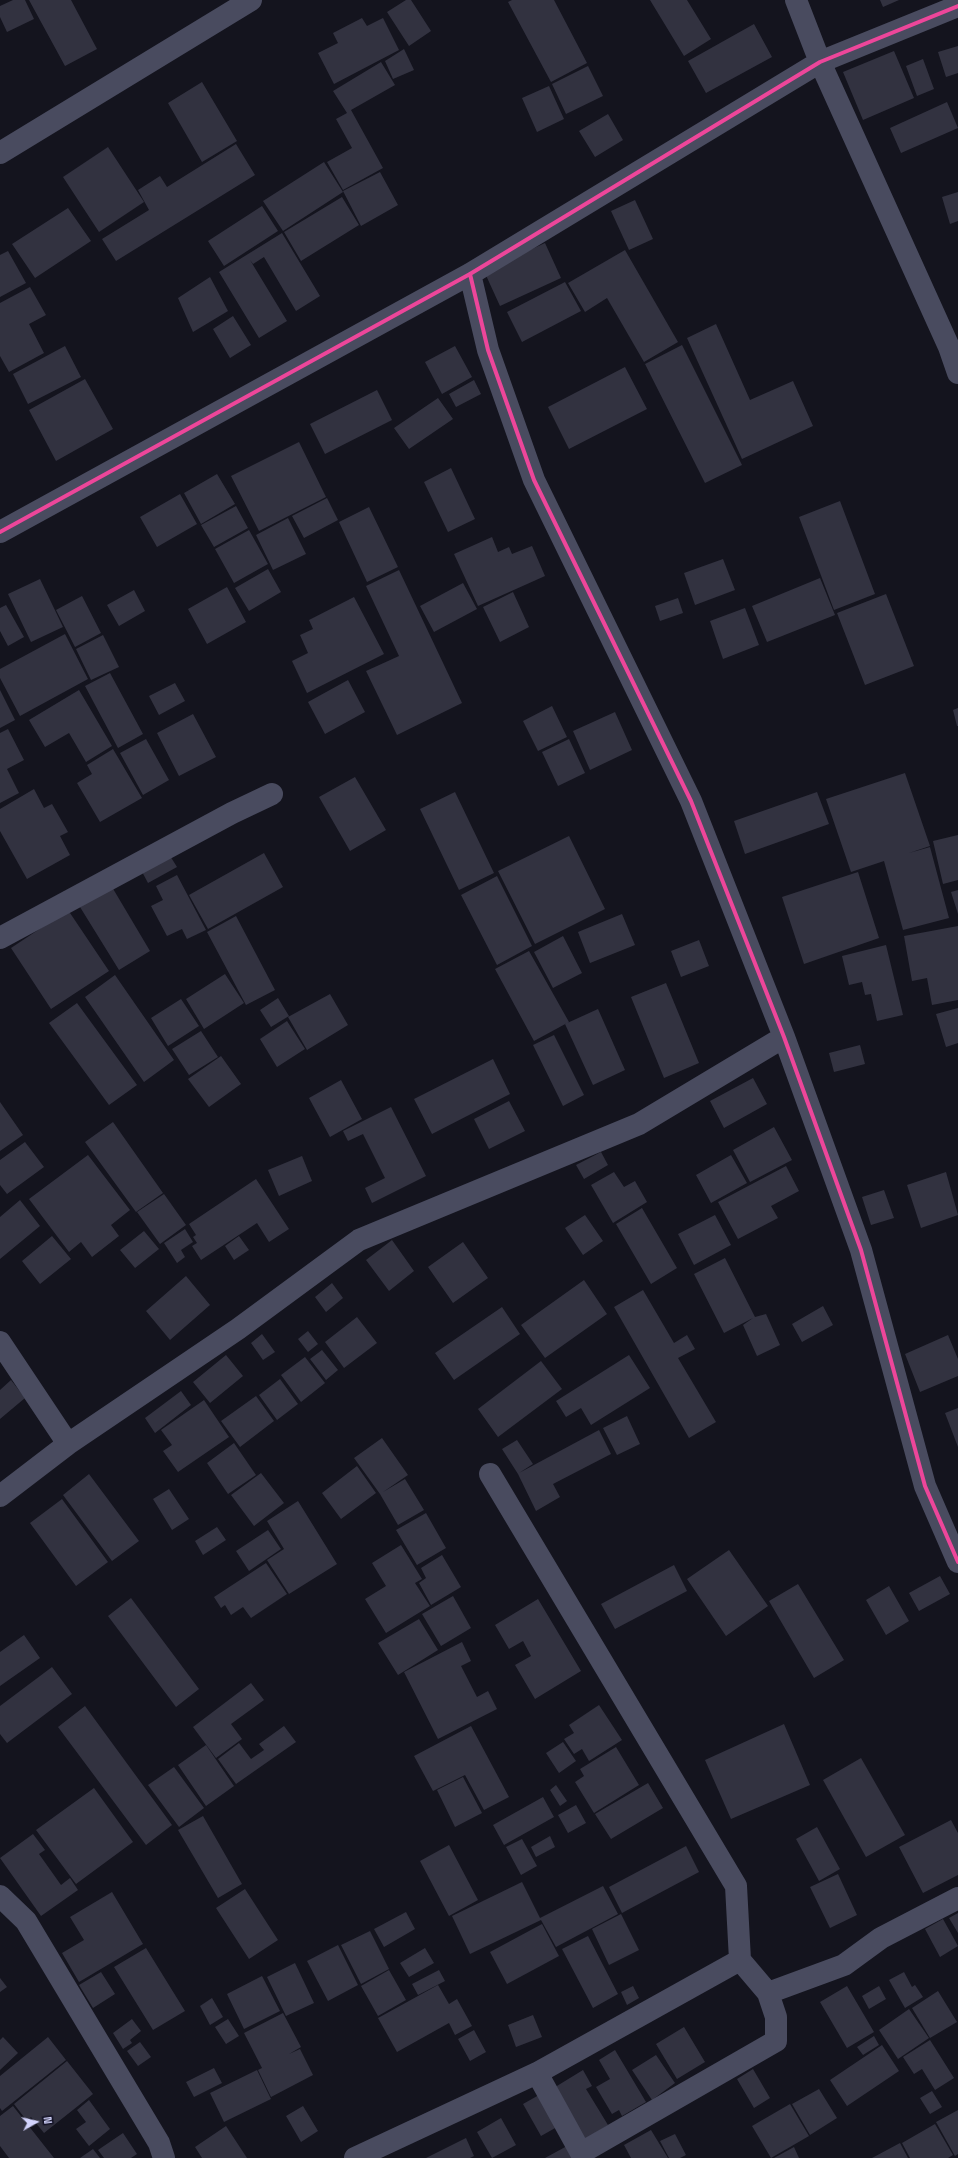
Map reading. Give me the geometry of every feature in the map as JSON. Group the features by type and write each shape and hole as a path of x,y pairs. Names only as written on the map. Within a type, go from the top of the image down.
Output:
{"street":[{"path":"0,152 251,0"},
{"path":"796,0 820,62 949,347 958,373"},
{"path":"0,532 470,274 820,62 958,6"},
{"path":"470,274 488,350 534,480 691,801 784,1037 861,1250 925,1486 958,1562"},
{"path":"0,938 232,813 272,794"},
{"path":"0,1496 68,1444 238,1329 358,1240 639,1124 784,1037"},
{"path":"0,1342 68,1444"},
{"path":"490,1474 736,1886 740,1960 768,1994 776,2017 776,2041 582,2156 537,2073"},
{"path":"0,1896 26,1921 159,2143 164,2158"},
{"path":"768,1994 844,1965 881,1938 958,1898"},
{"path":"355,2158 537,2073 740,1960"}],"building":[{"path":"13,0 25,0 34,19 7,32 0,17 0,6"},
{"path":"29,0 71,0 97,49 65,66"},
{"path":"406,0 411,0 431,31 409,46 387,12"},
{"path":"512,0 554,0 587,63 551,82 508,2"},
{"path":"650,0 687,0 711,39 684,56"},
{"path":"880,0 899,0 883,7"},
{"path":"362,18 367,26 383,18 399,50 334,84 318,53 338,43 333,33"},
{"path":"754,24 772,57 706,93 688,61"},
{"path":"958,46 958,73 946,77 938,52"},
{"path":"404,49 414,70 393,79 385,61"},
{"path":"894,51 914,98 863,120 843,72"},
{"path":"923,59 934,89 917,96 906,66"},
{"path":"381,62 395,85 351,110 383,168 343,190 327,162 352,148 336,119 347,113 333,91"},
{"path":"588,66 603,96 566,114 552,84"},
{"path":"202,82 237,141 202,162 168,103"},
{"path":"549,86 564,119 537,132 522,98"},
{"path":"947,102 958,128 901,153 890,128"},
{"path":"608,114 623,140 595,157 579,131"},
{"path":"236,144 255,175 116,261 102,239 149,210 138,190 160,176 167,187"},
{"path":"108,147 144,202 99,232 63,177"},
{"path":"324,162 343,192 283,231 263,201"},
{"path":"380,172 398,205 361,226 343,191"},
{"path":"958,192 958,221 950,224 942,197"},
{"path":"342,197 359,225 301,261 284,232"},
{"path":"635,200 653,239 629,250 611,211"},
{"path":"262,206 278,231 224,266 208,241"},
{"path":"68,208 91,241 35,278 12,244"},
{"path":"282,233 320,296 296,311 264,257 253,264 250,260 287,321 259,338 219,272"},
{"path":"545,243 561,278 500,306 484,271"},
{"path":"625,250 678,342 644,362 607,298 585,312 568,283"},
{"path":"8,251 26,283 0,297 0,255"},
{"path":"210,277 228,311 193,332 178,298"},
{"path":"565,282 581,311 522,342 507,312"},
{"path":"30,287 46,315 29,324 44,353 9,372 0,356 0,303"},
{"path":"233,316 251,345 230,358 213,329"},
{"path":"716,324 750,400 793,381 813,426 742,459 687,338"},
{"path":"682,345 742,465 705,483 645,364"},
{"path":"65,346 81,377 28,404 13,374"},
{"path":"455,346 472,377 442,394 425,362"},
{"path":"625,367 647,409 569,449 548,407"},
{"path":"85,379 113,429 56,461 29,410"},
{"path":"474,380 481,394 456,407 449,394"},
{"path":"377,390 392,420 325,454 310,424"},
{"path":"438,398 453,419 409,449 394,428"},
{"path":"299,442 326,497 259,531 231,476"},
{"path":"451,468 475,519 448,532 424,482"},
{"path":"217,474 235,504 201,524 184,493"},
{"path":"180,494 197,524 157,547 140,517"},
{"path":"327,498 338,520 304,538 292,516"},
{"path":"840,501 875,594 834,610 799,517"},
{"path":"236,506 248,528 214,547 201,525"},
{"path":"369,507 398,567 367,582 339,522"},
{"path":"288,518 306,554 273,570 256,535"},
{"path":"249,530 268,564 234,583 215,549"},
{"path":"492,537 498,552 509,547 512,554 532,546 545,576 478,606 454,554"},
{"path":"723,559 735,590 695,605 684,573"},
{"path":"268,569 281,592 249,611 235,588"},
{"path":"399,570 462,703 397,735 366,671 399,656 366,586"},
{"path":"820,578 835,615 767,642 752,606"},
{"path":"40,579 63,627 31,642 8,594"},
{"path":"463,583 477,609 434,632 420,606"},
{"path":"227,587 246,622 207,644 188,609"},
{"path":"134,590 145,611 119,626 107,605"},
{"path":"513,592 529,627 500,642 483,607"},
{"path":"886,594 914,666 865,685 837,613"},
{"path":"82,596 101,633 75,647 56,610"},
{"path":"354,597 384,654 307,693 292,661 308,653 300,635 313,629 309,620"},
{"path":"678,598 683,613 660,621 655,606"},
{"path":"6,605 24,637 8,646 0,631 0,608"},
{"path":"745,608 759,645 723,659 710,621"},
{"path":"65,634 88,679 20,716 0,678 0,669"},
{"path":"103,635 119,667 91,680 76,649"},
{"path":"110,673 143,734 118,748 85,686"},
{"path":"348,680 365,712 325,734 308,702"},
{"path":"175,683 185,701 159,715 149,696"},
{"path":"0,690 15,720 0,728"},
{"path":"79,690 112,746 86,762 69,733 45,747 29,720"},
{"path":"552,706 567,737 538,751 523,721"},
{"path":"958,708 958,726 957,726 953,710"},
{"path":"615,712 632,750 590,770 573,731"},
{"path":"193,714 216,757 179,776 157,733"},
{"path":"8,729 24,760 7,769 19,793 0,803 0,733"},
{"path":"146,739 169,780 143,795 120,753"},
{"path":"569,739 585,773 558,786 542,752"},
{"path":"113,749 142,798 100,822 77,783 92,774 87,765"},
{"path":"905,773 930,846 909,853 930,847 949,918 903,930 884,861 851,872 826,799"},
{"path":"355,777 386,830 350,851 319,797"},
{"path":"34,789 44,808 52,804 68,832 60,836 70,855 27,879 0,831 0,809"},
{"path":"455,792 494,873 459,890 420,809"},
{"path":"817,792 829,824 745,854 734,821"},
{"path":"958,835 958,880 943,884 933,841"},
{"path":"569,836 605,909 535,944 498,871"},
{"path":"167,851 177,867 148,883 139,866"},
{"path":"264,853 283,887 208,929 189,895"},
{"path":"858,872 879,938 804,964 782,897"},
{"path":"177,875 206,930 187,939 182,929 167,936 151,906 163,900 156,886"},
{"path":"497,876 532,946 497,965 461,895"},
{"path":"112,887 150,951 119,970 80,907"},
{"path":"958,890 958,914 951,892"},
{"path":"68,910 109,971 51,1009 11,948"},
{"path":"622,914 635,945 590,963 578,932"},
{"path":"236,916 275,990 246,1005 207,932"},
{"path":"958,926 958,1000 932,1005 927,978 912,981 904,936"},
{"path":"563,936 582,973 553,988 534,952"},
{"path":"699,940 709,966 681,977 671,951"},
{"path":"886,945 903,1015 877,1021 871,994 865,995 862,982 849,985 842,956"},
{"path":"529,951 569,1022 534,1041 495,969"},
{"path":"225,974 244,1003 204,1029 186,999"},
{"path":"115,975 174,1060 144,1082 85,997"},
{"path":"666,983 699,1063 664,1078 631,997"},
{"path":"330,994 348,1025 307,1050 288,1017"},
{"path":"278,998 289,1016 271,1027 260,1010"},
{"path":"181,999 199,1026 168,1046 151,1018"},
{"path":"77,1003 137,1085 109,1105 49,1023"},
{"path":"958,1008 958,1043 946,1047 936,1014"},
{"path":"598,1009 625,1070 593,1085 565,1024"},
{"path":"287,1021 305,1049 277,1067 260,1039"},
{"path":"201,1031 218,1057 189,1075 172,1049"},
{"path":"554,1035 584,1095 563,1106 533,1045"},
{"path":"860,1045 865,1064 834,1072 829,1053"},
{"path":"221,1056 241,1084 209,1107 188,1079"},
{"path":"493,1059 510,1094 432,1134 414,1099"},
{"path":"753,1078 767,1104 724,1128 710,1101"},
{"path":"341,1080 362,1119 330,1137 309,1098"},
{"path":"509,1101 525,1131 489,1149 474,1119"},
{"path":"0,1102 23,1135 0,1151"},
{"path":"391,1107 426,1176 372,1203 365,1188 385,1178 363,1134 348,1141 343,1131"},
{"path":"113,1122 163,1193 136,1212 85,1142"},
{"path":"774,1127 792,1160 750,1182 733,1150"},
{"path":"25,1142 44,1167 7,1194 0,1185 0,1160"},
{"path":"601,1152 608,1165 584,1179 576,1165"},
{"path":"88,1155 130,1210 111,1225 119,1236 92,1257 81,1242 69,1252 29,1199"},
{"path":"731,1155 747,1183 711,1203 696,1175"},
{"path":"302,1156 312,1181 279,1196 268,1170"},
{"path":"786,1166 799,1191 771,1206 778,1218 738,1239 718,1202"},
{"path":"614,1172 624,1187 635,1181 647,1202 613,1223 591,1185"},
{"path":"946,1172 958,1215 921,1228 907,1185"},
{"path":"256,1179 289,1229 269,1242 257,1223 201,1260 192,1246 197,1243 193,1237 196,1235 189,1224"},
{"path":"884,1190 894,1218 871,1225 862,1197"},
{"path":"164,1194 186,1225 160,1244 137,1212"},
{"path":"20,1200 40,1226 0,1259 0,1217"},
{"path":"642,1208 677,1268 651,1284 616,1224"},
{"path":"585,1215 603,1241 583,1255 565,1228"},
{"path":"715,1215 731,1245 694,1265 678,1234"},
{"path":"185,1229 193,1242 181,1250 185,1257 177,1263 164,1243"},
{"path":"144,1231 159,1249 135,1268 120,1250"},
{"path":"52,1236 71,1259 40,1284 22,1261"},
{"path":"239,1236 249,1250 234,1260 225,1246"},
{"path":"392,1240 414,1271 389,1291 366,1260"},
{"path":"463,1242 488,1278 453,1303 428,1267"},
{"path":"725,1258 755,1317 766,1314 780,1345 757,1356 743,1325 753,1318 724,1333 694,1274"},
{"path":"186,1276 210,1305 170,1340 146,1311"},
{"path":"584,1280 607,1314 545,1358 521,1325"},
{"path":"332,1283 343,1298 326,1312 315,1297"},
{"path":"643,1290 674,1343 687,1335 695,1349 678,1358 716,1422 689,1438 614,1307"},
{"path":"823,1306 833,1325 802,1342 792,1324"},
{"path":"502,1307 520,1334 454,1380 435,1353"},
{"path":"357,1317 377,1343 344,1368 325,1342"},
{"path":"308,1331 318,1344 308,1352 298,1339"},
{"path":"262,1334 275,1352 263,1360 251,1343"},
{"path":"948,1335 958,1359 958,1376 920,1392 905,1354"},
{"path":"322,1350 338,1370 326,1380 310,1359"},
{"path":"226,1355 243,1376 210,1403 193,1382"},
{"path":"629,1355 650,1388 591,1425 581,1408 566,1417 556,1401"},
{"path":"305,1357 325,1383 301,1402 281,1375"},
{"path":"541,1361 562,1389 498,1437 478,1409"},
{"path":"280,1379 298,1404 277,1420 259,1395"},
{"path":"11,1380 25,1398 0,1419 0,1390"},
{"path":"181,1391 191,1405 155,1433 145,1418"},
{"path":"256,1396 274,1421 240,1447 221,1421"},
{"path":"204,1400 229,1437 178,1472 163,1451 172,1445 161,1430"},
{"path":"958,1408 958,1447 945,1413"},
{"path":"627,1416 640,1444 617,1455 603,1428"},
{"path":"599,1430 611,1454 553,1484 560,1497 536,1511 518,1474 502,1449 517,1440 533,1464 519,1473"},
{"path":"382,1438 408,1475 383,1492 405,1479 424,1510 398,1525 380,1494 354,1458"},
{"path":"234,1443 256,1475 228,1494 207,1463"},
{"path":"357,1466 376,1493 341,1519 322,1493"},
{"path":"261,1473 284,1503 254,1526 231,1495"},
{"path":"89,1474 139,1541 112,1561 63,1495"},
{"path":"169,1489 189,1519 172,1530 153,1499"},
{"path":"62,1499 108,1562 76,1586 30,1523"},
{"path":"298,1501 337,1564 289,1594 267,1560 284,1549 267,1521"},
{"path":"426,1513 446,1548 417,1565 396,1530"},
{"path":"217,1527 226,1540 203,1555 195,1541"},
{"path":"268,1530 281,1549 249,1571 236,1551"},
{"path":"401,1545 422,1579 415,1583 430,1606 386,1633 365,1599 386,1586 372,1563"},
{"path":"729,1550 768,1606 726,1636 687,1579"},
{"path":"442,1555 461,1587 431,1605 419,1583 426,1578 421,1568"},
{"path":"266,1563 287,1594 251,1618 243,1607 231,1615 225,1605 221,1608 214,1597"},
{"path":"674,1565 687,1591 615,1629 601,1604"},
{"path":"940,1576 950,1594 919,1611 909,1593"},
{"path":"798,1584 844,1660 814,1678 769,1601"},
{"path":"889,1586 909,1621 886,1635 866,1600"},
{"path":"453,1596 471,1628 441,1646 422,1614"},
{"path":"131,1598 199,1689 176,1707 108,1616"},
{"path":"538,1599 581,1671 535,1699 515,1665 531,1656 523,1641 509,1649 495,1625"},
{"path":"419,1619 438,1650 398,1675 378,1643"},
{"path":"24,1635 40,1658 0,1686 0,1652"},
{"path":"462,1642 471,1661 461,1666 477,1697 488,1691 497,1709 438,1739 404,1672"},
{"path":"52,1667 72,1694 7,1743 0,1734 0,1706"},
{"path":"251,1683 264,1700 231,1724 242,1739 216,1758 193,1727"},
{"path":"599,1705 622,1740 589,1761 582,1749 574,1754 564,1739 574,1733 569,1725"},
{"path":"85,1706 172,1825 146,1845 58,1727"},
{"path":"784,1724 810,1785 731,1819 705,1760"},
{"path":"284,1726 296,1742 236,1784 218,1759 239,1743 251,1759 264,1750 259,1744"},
{"path":"471,1726 509,1797 484,1810 465,1775 433,1791 414,1756"},
{"path":"563,1742 576,1761 559,1773 546,1753"},
{"path":"206,1745 234,1786 206,1806 178,1765"},
{"path":"616,1747 639,1785 594,1813 575,1782 584,1776 580,1769"},
{"path":"861,1758 905,1835 866,1857 823,1780"},
{"path":"174,1767 204,1808 179,1827 148,1785"},
{"path":"463,1777 482,1813 455,1827 437,1790"},
{"path":"648,1783 663,1808 611,1839 595,1814"},
{"path":"556,1785 567,1801 560,1806 550,1790"},
{"path":"94,1788 133,1842 76,1884 36,1830"},
{"path":"543,1797 554,1817 504,1845 493,1825"},
{"path":"576,1805 586,1823 568,1833 558,1815"},
{"path":"203,1816 242,1884 218,1898 178,1830"},
{"path":"951,1820 958,1833 958,1875 923,1893 899,1847"},
{"path":"817,1827 840,1869 819,1881 796,1839"},
{"path":"33,1834 45,1850 39,1854 61,1885 70,1878 78,1890 41,1916 0,1858"},
{"path":"550,1836 555,1847 536,1857 531,1847"},
{"path":"522,1839 537,1866 521,1875 506,1847"},
{"path":"449,1845 478,1900 449,1916 420,1861"},
{"path":"686,1846 699,1872 622,1913 609,1887"},
{"path":"838,1874 857,1915 830,1928 810,1887"},
{"path":"522,1882 540,1918 603,1886 618,1914 556,1947 541,1920 470,1954 452,1916"},
{"path":"245,1889 278,1940 249,1959 216,1908"},
{"path":"112,1892 143,1944 79,1982 62,1953 84,1940 70,1917"},
{"path":"406,1912 415,1929 384,1947 374,1929"},
{"path":"958,1913 958,1933 949,1918"},
{"path":"621,1914 639,1950 609,1965 592,1929"},
{"path":"943,1919 958,1946 940,1957 925,1929"},
{"path":"542,1924 559,1956 507,1984 490,1952"},
{"path":"370,1931 389,1969 361,1984 341,1945"},
{"path":"588,1936 618,1994 593,2008 562,1949"},
{"path":"338,1945 358,1985 328,2001 307,1961"},
{"path":"146,1948 185,2011 153,2030 114,1967"},
{"path":"425,1948 434,1963 409,1977 400,1963"},
{"path":"295,1963 314,2003 286,2016 267,1977"},
{"path":"389,1970 406,2000 378,2016 361,1986"},
{"path":"439,1970 445,1981 418,1995 412,1984"},
{"path":"101,1972 115,1994 93,2008 79,1985"},
{"path":"904,1972 912,1987 915,1985 923,1997 905,2008 889,1980"},
{"path":"262,1976 280,2011 244,2029 227,1994"},
{"path":"0,1978 7,1987 0,1992"},
{"path":"438,1985 449,2004 457,1999 472,2026 455,2035 449,2023 397,2052 378,2018"},
{"path":"633,1986 639,1998 627,2005 621,1992"},
{"path":"847,1986 874,2032 847,2048 820,2002"},
{"path":"879,1986 886,1999 869,2009 862,1996"},
{"path":"938,1991 957,2022 930,2038 912,2008"},
{"path":"212,1998 223,2017 210,2025 200,2006"},
{"path":"909,2009 929,2038 898,2059 879,2030"},
{"path":"283,2013 301,2047 289,2054 300,2049 313,2075 271,2097 258,2070 262,2068 244,2033"},
{"path":"533,2015 542,2037 516,2047 508,2025"},
{"path":"132,2019 141,2031 130,2040 132,2043 123,2049 113,2033"},
{"path":"228,2019 239,2036 226,2044 215,2027"},
{"path":"684,2027 705,2062 677,2079 656,2044"},
{"path":"474,2030 486,2052 470,2061 458,2039"},
{"path":"874,2036 879,2045 863,2055 857,2047"},
{"path":"3,2037 18,2053 0,2070 0,2040"},
{"path":"48,2037 66,2060 2,2111 0,2108 0,2076"},
{"path":"930,2040 954,2078 935,2090 922,2069 914,2074 903,2057"},
{"path":"140,2042 151,2057 138,2066 127,2051"},
{"path":"882,2045 899,2071 847,2106 830,2080"},
{"path":"615,2050 646,2102 622,2116 619,2110 612,2114 596,2087 610,2079 599,2060"},
{"path":"656,2055 675,2083 652,2100 632,2070"},
{"path":"67,2061 93,2094 44,2133 31,2117 27,2121 14,2104"},
{"path":"214,2068 222,2083 194,2097 186,2082"},
{"path":"753,2069 770,2098 754,2108 737,2079"},
{"path":"257,2070 271,2099 224,2122 210,2093"},
{"path":"583,2070 592,2086 586,2089 608,2125 582,2141 552,2089"},
{"path":"819,2089 837,2118 810,2135 792,2104"},
{"path":"932,2091 942,2107 930,2114 920,2098"},
{"path":"539,2095 557,2127 541,2136 523,2104"},
{"path":"89,2100 110,2129 89,2146 76,2129 86,2122 77,2110"},
{"path":"790,2104 809,2136 771,2158 752,2126"},
{"path":"13,2106 54,2158 9,2158 0,2146 0,2116"},
{"path":"303,2106 318,2131 301,2142 286,2116"},
{"path":"958,2110 958,2154 955,2156 936,2122"},
{"path":"501,2118 516,2145 492,2158 477,2132"},
{"path":"935,2124 953,2155 948,2158 910,2158 902,2143"},
{"path":"226,2126 247,2158 202,2158 195,2147"},
{"path":"651,2130 668,2158 631,2158 624,2145"},
{"path":"123,2133 137,2154 131,2158 104,2158 98,2150"},
{"path":"675,2134 686,2155 680,2158 669,2158 660,2141"},
{"path":"466,2138 474,2156 470,2158 426,2158"},
{"path":"900,2143 908,2158 872,2158"},
{"path":"567,2146 574,2158 545,2158"},
{"path":"794,2147 799,2158 774,2158"},
{"path":"93,2149 100,2158 80,2158"}],"cycle path":[{"path":"0,532 470,274 820,62 958,6"},
{"path":"470,274 488,350 534,480 691,801 784,1037 861,1250 925,1486 958,1562"}]}
